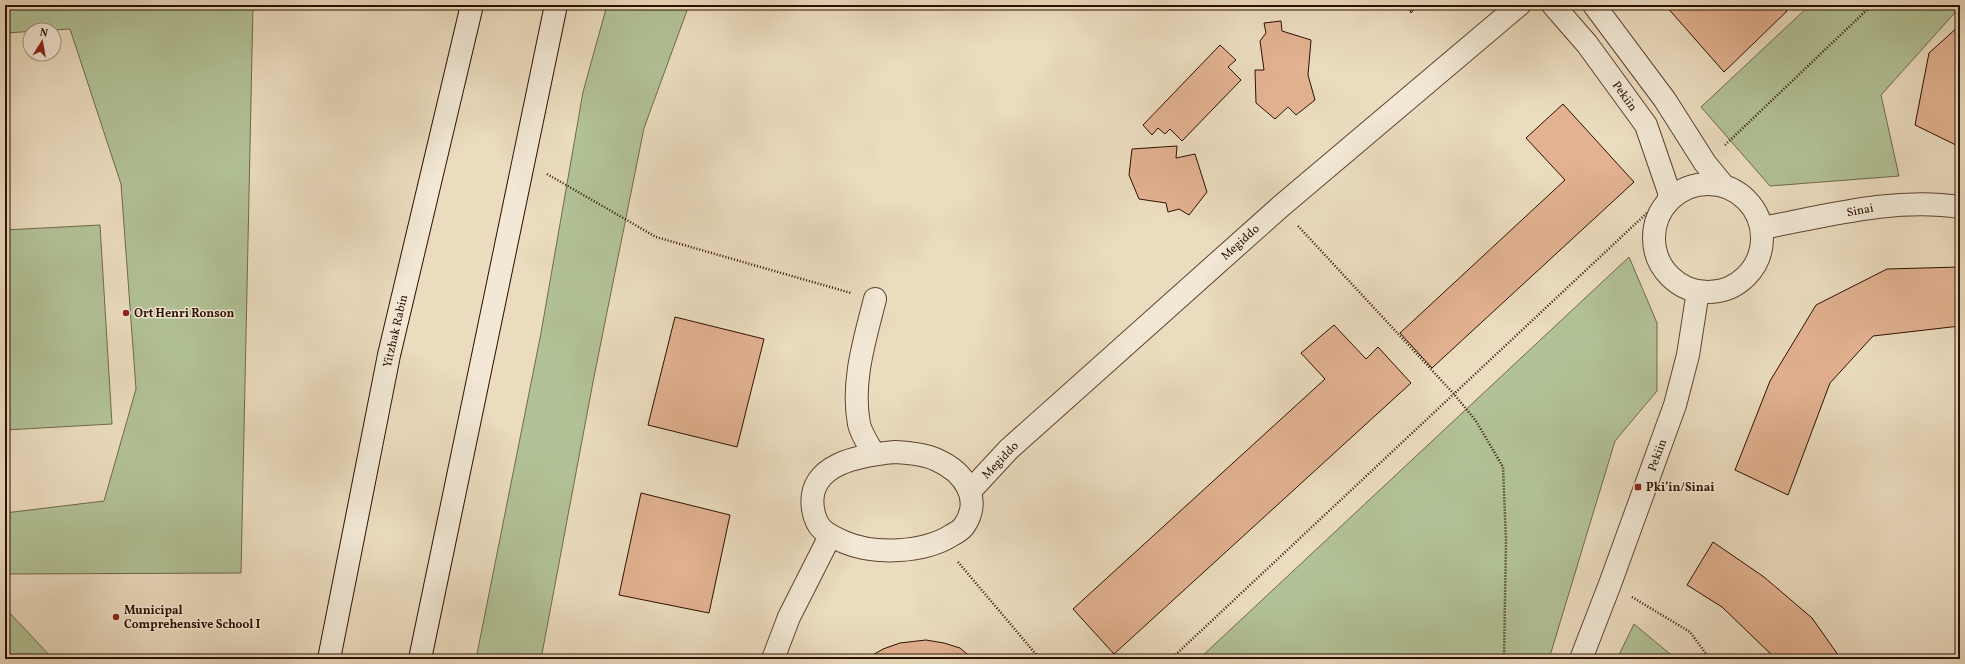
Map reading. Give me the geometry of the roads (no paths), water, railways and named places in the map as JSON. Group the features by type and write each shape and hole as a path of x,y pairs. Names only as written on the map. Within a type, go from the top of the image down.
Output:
{"street":[{"path":"420,659 556,5"},
{"name":"Megiddo","path":"971,490 1009,449 1280,207 1519,5"},
{"name":"Pekiin","path":"1553,5 1587,44 1646,125 1669,196"},
{"path":"1594,5 1665,100 1705,163 1723,186"},
{"name":"Yitzhak Rabin","path":"329,659 389,355 470,10"},
{"path":"1708,183 1723,186 1737,191 1749,201 1757,214 1762,228 1762,246 1757,262 1747,276 1732,286 1716,291 1698,291 1683,286 1670,276 1660,262 1654,246 1654,230 1659,214 1669,196 1694,186 1708,183"},
{"name":"Sinai","path":"1762,228 1881,206 1949,205 1960,207"},
{"name":"Pekiin","path":"1581,659 1675,405 1688,355 1698,291"},
{"path":"874,454 859,424 857,393 860,355 875,299"},
{"path":"896,452 918,454 937,460 954,470 971,490 973,508 963,528 941,542 920,549 876,549 853,546 830,536 815,522 812,500 816,481 830,470 851,459 874,454 896,452"},
{"path":"773,659 789,617 830,536"}],"place":[{"name":"Ort Henri Ronson","path":"126,313"},
{"name":"Pki’in/Sinai","path":"1638,487"},
{"name":"Municipal Comprehensive School I","path":"116,617"}]}
